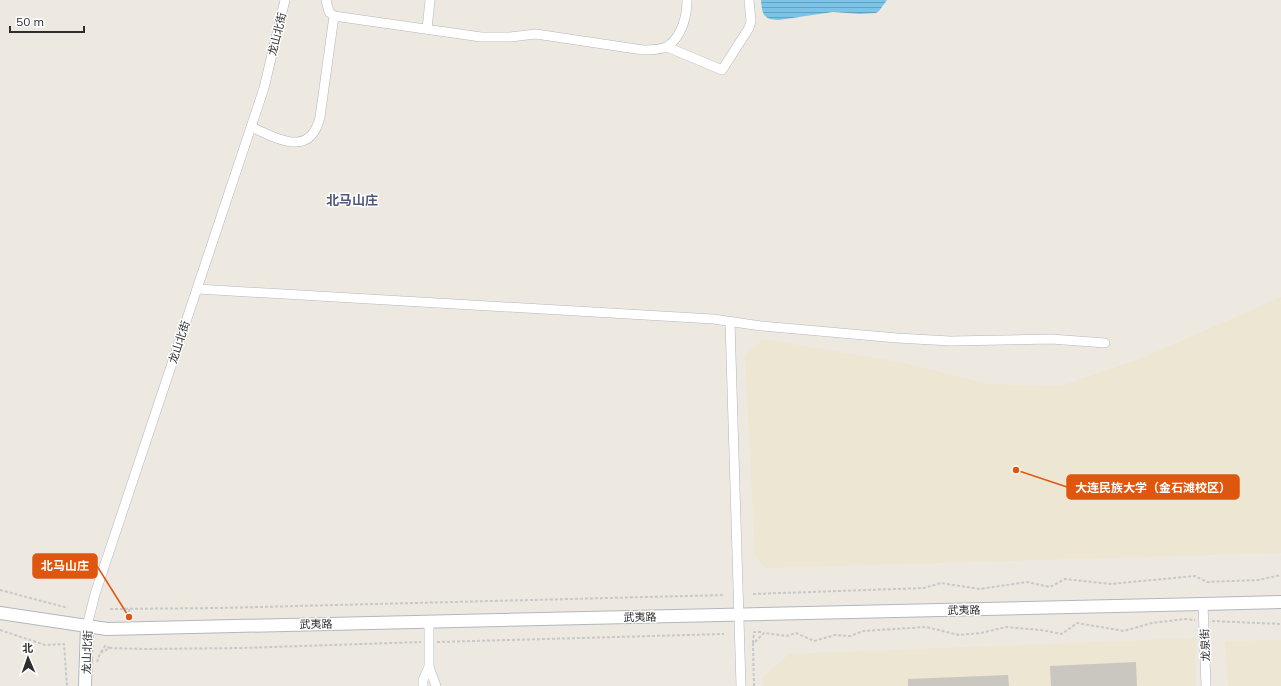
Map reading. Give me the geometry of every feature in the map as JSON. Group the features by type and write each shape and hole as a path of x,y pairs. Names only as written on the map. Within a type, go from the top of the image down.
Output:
{"main road":[{"name":"武夷路","path":"0,613 107,629 1281,602"},
{"name":"龙山北街","path":"85,686 87,626"}],"street":[{"name":"龙山北街","path":"87,626 95,594 264,88 286,0"},
{"path":"326,0 329,12 334,16 492,38 536,34 643,50 655,50 667,46 676,38 686,16 687,0"},
{"path":"427,29 430,0"},
{"path":"667,46 722,70 749,28 750,0"},
{"path":"251,127 286,141 302,141 312,137 318,127 320,118 334,16"},
{"path":"197,289 706,319 875,336 943,341 1051,339 1105,343"},
{"path":"730,322 741,686"},
{"name":"龙泉街","path":"1203,604 1206,686"},
{"path":"429,622 429,667 436,686"},
{"path":"423,686 423,680 429,667"}],"path":[{"path":"753,594 924,588 941,583 980,589 1027,582 1050,587 1065,578 1110,584 1195,576 1207,582 1258,580 1281,575"},
{"path":"0,590 68,608"},
{"path":"110,609 220,608 725,595"},
{"path":"129,609 129,617"},
{"path":"754,686 754,632 764,632 787,636 796,632 814,641 835,635 850,636 863,631 926,627 959,635 981,633 1006,627 1041,630 1062,634 1077,623 1124,631 1152,623 1185,619 1281,624"},
{"path":"0,630 45,645 64,644 67,686"},
{"path":"753,644 764,632"},
{"path":"96,664 100,653 110,648 242,648 724,634"}],"shaded area":[{"path":"1281,297 1281,553 766,568 755,557 745,355 763,339 905,363 989,384 1061,386 1142,358"},
{"path":"1196,638 1196,686 763,686 763,677 789,654"},
{"path":"1281,640 1281,686 1228,686 1225,641"}],"water":[{"path":"761,0 887,0 876,13 860,14 833,12 774,20 764,15"}],"building":[{"path":"1136,662 1137,686 1051,686 1050,666"},
{"path":"1008,675 1009,686 908,686 908,679"}],"place":[{"name":"大连民族大学（金石滩校区）","path":"1016,470"},
{"name":"北马山庄","path":"129,617"}],"district":[{"name":"北马山庄","path":"352,200"}]}
